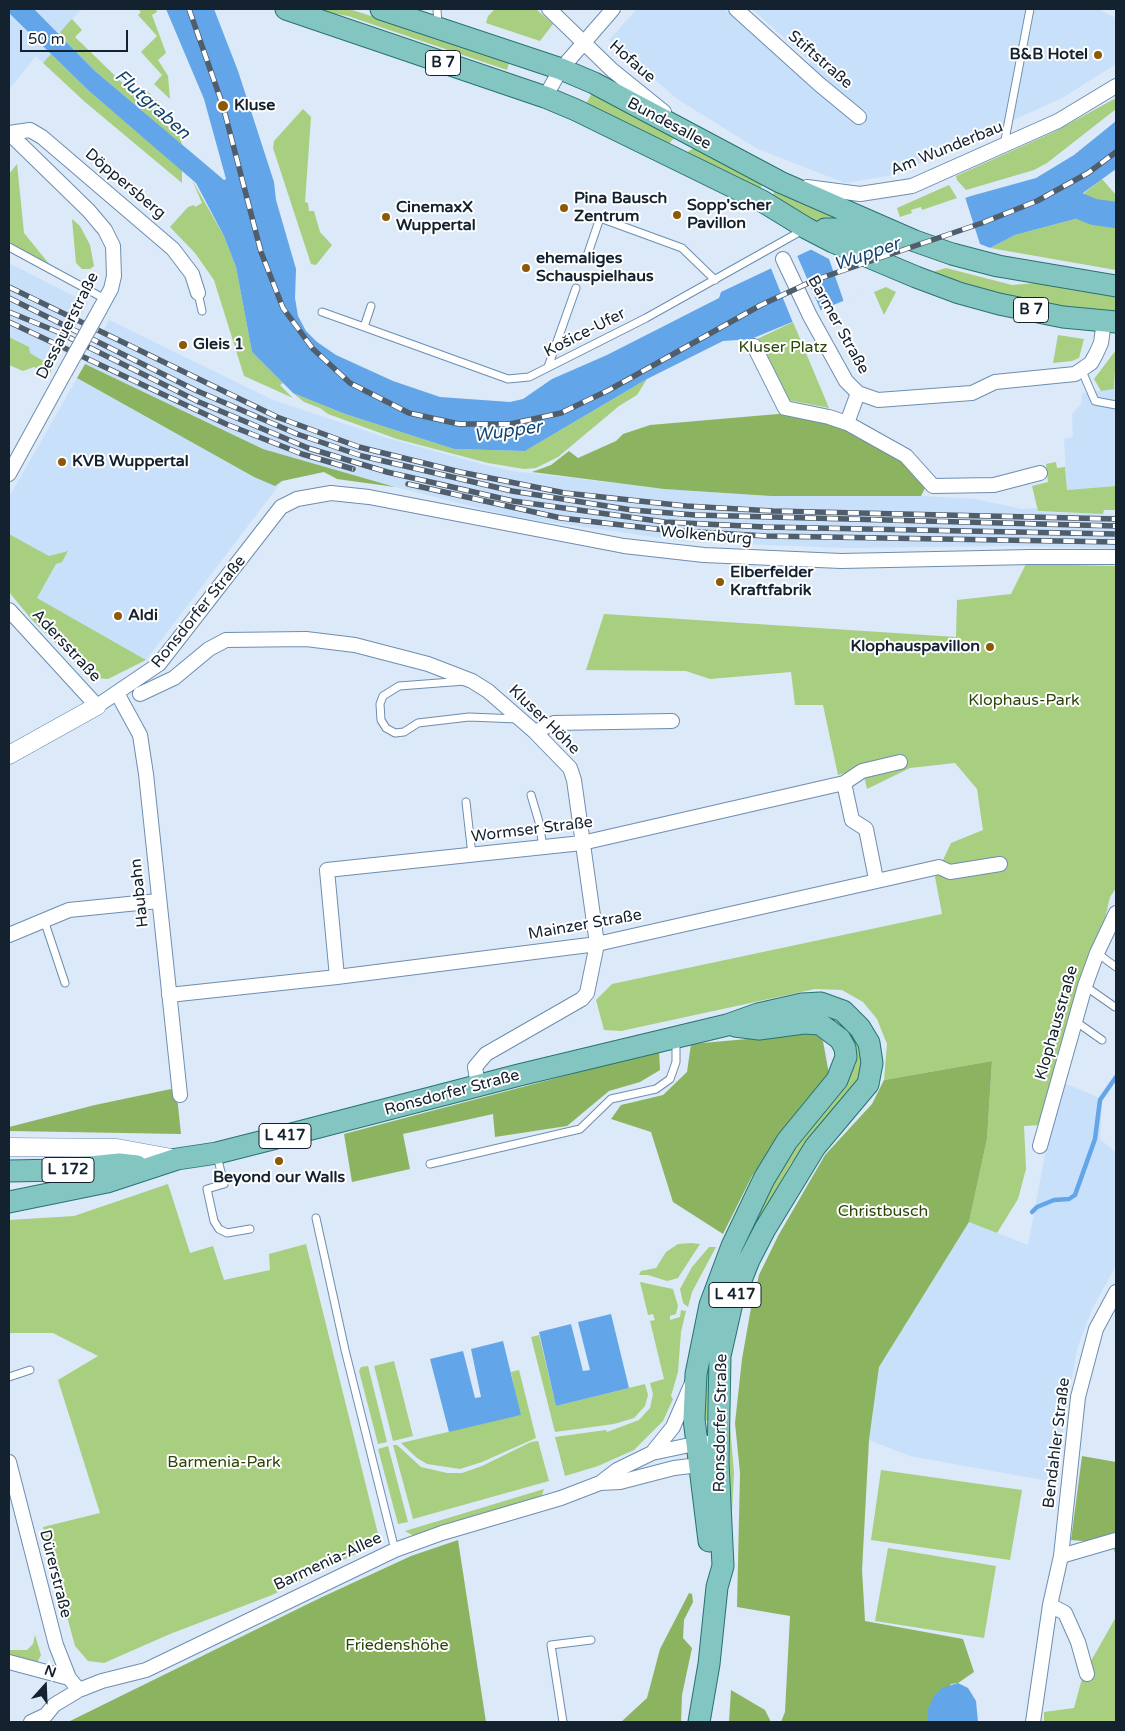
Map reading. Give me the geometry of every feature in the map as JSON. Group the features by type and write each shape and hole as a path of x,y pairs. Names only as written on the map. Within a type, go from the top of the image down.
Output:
{"main road":[{"name":"Bundesallee","path":"286,9 576,110 762,201 833,242 916,277 959,293 999,304 1063,317 1110,322"},
{"name":"Bundesallee","path":"385,9 438,18 561,69 598,85 780,182 879,226 961,257"},
{"path":"677,160 674,154 678,144 687,139 695,138"},
{"path":"806,228 837,229 961,257"},
{"name":"B 7","path":"961,257 1032,273 1116,286"},
{"name":"Ronsdorfer Straße","path":"147,1167 177,1159 217,1153 727,1025 758,1014 802,1004 830,1005 843,1011 865,1034 871,1051 872,1068 868,1084 860,1096 815,1147 800,1169 748,1260 732,1302 720,1356 718,1441 708,1464"},
{"name":"Ronsdorfer Straße","path":"699,1722 709,1664 717,1588 722,1566 708,1464 696,1443 696,1374 710,1305 732,1246 773,1163 787,1141 830,1091 841,1074 846,1057 845,1048 840,1039 820,1024 804,1023 760,1029 727,1025"},
{"name":"Ronsdorfer Straße","path":"9,1202 114,1165"},
{"name":"L 172","path":"9,1171 61,1170 114,1165 147,1167"}],"street":[{"name":"Hofaue","path":"549,9 612,70 695,138"},
{"path":"544,98 561,69 613,9"},
{"name":"Stiftstraße","path":"736,9 818,84 859,117"},
{"name":"Am Wunderbau","path":"780,182 812,189 860,194 880,193 912,186 1058,121 1116,86"},
{"name":"Döppersberg","path":"9,133 30,130 42,137 173,249 192,274 198,293"},
{"name":"Dessauerstraße","path":"9,133 89,211 105,230 112,246 114,276 103,304 9,474"},
{"name":"Barmer Straße","path":"783,259 810,316 846,381 858,394 878,400 972,393 995,382 1075,374 1082,371"},
{"path":"1082,371 1091,363 1110,322"},
{"path":"754,346 785,408 829,417 847,423 906,456 933,486 994,485 1040,473"},
{"path":"847,423 858,394"},
{"name":"Wolkenburg","path":"297,498 331,493 369,497 624,546 704,555 842,561 1116,557"},
{"name":"Ronsdorfer Straße","path":"9,755 97,706 159,664 281,507 297,498"},
{"name":"Adersstraße","path":"9,610 97,706"},
{"name":"Kluser Höhe","path":"140,694 174,678 217,644 240,638 306,640 355,645 412,655 472,681 488,691 536,732 570,768 574,780 597,944 587,993 582,999 486,1054 475,1067 478,1086"},
{"name":"Haubahn","path":"117,693 140,735 146,774 180,1095"},
{"path":"536,732 554,723 672,721"},
{"name":"Wormser Straße","path":"337,977 327,870 582,843 844,783 862,771 900,762"},
{"path":"844,783 852,820 866,829 876,879"},
{"name":"Mainzer Straße","path":"169,995 337,977 597,944 876,879 939,867 950,872 1000,864"},
{"path":"9,935 69,910 158,901"},
{"name":"Klophausstraße","path":"1040,1146 1086,986 1097,953 1115,919"},
{"name":"Ronsdorfer Straße","path":"9,1147 114,1165 177,1159"},
{"name":"Bendahler Straße","path":"1033,1722 1050,1604 1061,1556 1078,1397 1096,1329 1116,1292"},
{"name":"Barmenia-Allee","path":"652,1453 673,1427 696,1374"},
{"name":"Barmenia-Allee","path":"31,1722 46,1715 54,1705 78,1690 102,1681 146,1670 395,1550 442,1532 561,1498 600,1483 617,1470 652,1453 696,1443 718,1441"},
{"name":"Dürerstraße","path":"9,1462 56,1644 69,1678 78,1690"},
{"name":"Barmenia-Allee","path":"600,1483 620,1482 674,1468 708,1464"},
{"path":"1061,1556 1116,1540"},
{"path":"1050,1604 1065,1613 1078,1642 1087,1674"},
{"path":"9,1662 69,1678"}],"lane":[{"path":"1004,145 1030,9"},
{"path":"586,259 600,218 682,248 715,280"},
{"name":"Košice-Ufer","path":"322,312 508,379 529,377 715,280 806,228"},
{"path":"9,247 103,304"},
{"path":"548,367 576,288"},
{"path":"198,293 202,311"},
{"path":"364,327 371,306"},
{"path":"1082,371 1095,401 1116,405"},
{"path":"472,681 399,686 384,696 380,704 381,720 386,728 395,733 404,732 418,723 469,717 521,719"},
{"path":"531,795 539,822 543,847"},
{"path":"466,802 472,855"},
{"path":"44,920 65,983"},
{"path":"1097,953 1116,967"},
{"path":"1086,986 1115,1007"},
{"path":"1075,1021 1102,1040"},
{"path":"430,1164 580,1129 611,1099 656,1089 670,1079 676,1062 676,1037"},
{"path":"217,1153 224,1184 207,1188 214,1221 219,1229 227,1233 250,1229"},
{"path":"316,1218 345,1350 395,1550"},
{"path":"9,1377 30,1370"},
{"path":"563,1722 551,1644 591,1640"}],"shaded area":[{"path":"9,9 82,9 60,32 65,40 43,63 36,56 9,89"},
{"path":"637,9 724,9 840,111 864,124 866,110 855,107 809,65 810,61 752,9 1098,9 1116,18 1116,64 1064,97 894,175 845,183 758,149 677,99 609,40"},
{"path":"9,263 88,303 52,366 30,353 29,347 9,337"},
{"path":"109,320 273,400 387,438 485,465 512,471 664,489 771,496 921,496 975,499 1022,509 1037,508 1039,512 1116,515 1116,549 1011,546 845,548 690,542 514,517 395,487 263,449 85,364"},
{"path":"1116,376 1116,486 1067,490 1064,439 1073,437 1072,414 1081,404 1082,393 1114,389"},
{"path":"77,378 254,477 275,486 282,481 146,660 36,598 56,564 67,551 49,556 9,534 9,497"},
{"path":"1064,1083 1102,1099 1100,1139 1116,1153 1116,1266 1092,1309 1077,1349 1054,1482 910,1456 869,1440 879,1367 969,1222 1028,1245 1049,1134"}],"green space":[{"path":"138,9 156,9 157,12 152,15 166,53 158,60 168,76 170,99 154,84 162,75 141,52 157,36 138,15 141,12"},
{"path":"307,9 349,9 510,60 507,70 348,16"},
{"path":"495,9 536,9 553,24 540,41 486,23 488,16"},
{"path":"72,19 82,30 75,37 139,99 147,91 164,108 162,116 176,121 182,145 95,71 65,40 60,32"},
{"path":"51,54 89,91 182,170 182,183 85,102 43,63"},
{"path":"593,91 675,137 667,146 585,106"},
{"path":"1116,98 1116,109 1047,163 1034,170 966,190 957,180 956,176 1054,132"},
{"path":"303,109 311,117 305,202 308,203 309,211 314,211 320,232 332,245 316,265 311,264 273,148 274,141"},
{"path":"697,146 764,181 759,191 686,153"},
{"path":"17,164 24,233 50,265 9,242 9,174"},
{"path":"1102,179 1116,195 1116,270 990,248 1015,235 1075,219 1083,194"},
{"path":"192,180 224,236 236,267 252,352 283,383 280,385 293,398 244,376 214,280 195,253 170,227 188,207 194,205 195,207 202,203"},
{"path":"949,185 957,198 922,210 921,207 911,210 912,213 900,217 897,208"},
{"path":"777,187 869,230 814,223 772,197"},
{"path":"72,219 80,226 90,245 94,266 90,269 82,269 76,263"},
{"path":"946,268 1012,285 1037,283 1116,295 1116,316 1045,306 926,274"},
{"path":"886,287 896,292 884,315 874,292"},
{"name":"Kluser Platz","path":"793,322 829,408 788,400 757,339"},
{"path":"1058,335 1084,339 1079,358 1072,361 1053,363"},
{"path":"9,337 29,347 30,353 52,366 50,374 34,367 23,371 9,365"},
{"path":"1116,350 1114,389 1101,391 1094,379"},
{"path":"85,364 263,449 395,487 337,479 324,472 282,481 275,486 254,477 77,378"},
{"path":"647,379 637,395 619,406 558,457 536,468 524,469 488,463 397,439 328,414 320,408 304,402 293,393 345,414 454,449 525,451"},
{"path":"788,410 834,424 861,436 903,461 925,488 921,496 771,496 664,489 532,472 551,465 569,451 578,458 616,441 623,434 650,425 778,414"},
{"path":"1056,462 1057,468 1065,467 1067,490 1116,486 1116,510 1104,510 1103,514 1038,511 1032,486 1048,482 1046,464"},
{"path":"9,534 49,556 68,551 62,562 56,564 37,598 146,660 108,679 95,678 81,668 32,620 9,592"},
{"name":"Klophaus-Park","path":"1026,564 1116,566 1116,888 1110,897 1103,927 1041,1125 1024,1126 1026,1169 1018,1199 997,1233 969,1222 987,1139 992,1061 884,1080 887,1044 877,1019 863,1002 842,990 815,989 621,1031 604,1030 596,1000 612,984 942,914 935,877 951,843 983,830 977,789 955,763 910,768 867,789 862,768 838,775 823,705 795,705 791,672 710,679 686,671 586,670 604,614 956,637 957,600 1011,594"},
{"path":"816,1010 851,1026 863,1057 859,1080 806,1143 790,1165 770,1201 712,1420 703,1421 706,1364 733,1265 785,1160 842,1088 856,1064 856,1049 850,1035 838,1023"},
{"path":"815,1033 823,1041 829,1074 752,1176 723,1234 673,1202 651,1132 611,1119 621,1105 663,1095 687,1072 691,1044"},
{"path":"659,1051 660,1070 640,1082 609,1091 567,1126 495,1137 493,1114 403,1134 410,1169 352,1182 344,1134"},
{"name":"Christbusch","path":"992,1061 987,1139 969,1222 879,1367 869,1440 862,1570 865,1621 963,1639 974,1672 958,1683 951,1684 928,1722 781,1722 785,1712 790,1616 737,1607 740,1473 735,1423 742,1359 759,1275 778,1236 825,1155 872,1104 884,1080"},
{"path":"171,1089 177,1096 181,1134 9,1131 9,1127 95,1105"},
{"name":"Barmenia-Park","path":"168,1184 190,1253 213,1246 224,1280 270,1270 269,1254 306,1244 380,1542 272,1595 170,1634 104,1663 88,1661 75,1646 43,1527 100,1513 58,1380 98,1356 53,1333 9,1333 9,1220 74,1216"},
{"path":"678,1244 700,1244 678,1278 667,1281 648,1275 639,1275 641,1271 656,1268 666,1252"},
{"path":"709,1247 716,1247 692,1292 688,1307 683,1303 680,1289 692,1267"},
{"path":"640,1282 673,1289 678,1306 676,1314 670,1316 670,1320 680,1317 681,1310 686,1311 681,1332 678,1372 671,1396 673,1399 663,1421 634,1450 598,1466 565,1476 555,1437 606,1430 607,1432 639,1420 650,1408 653,1394 650,1383 664,1379 650,1321 655,1320 653,1314 648,1315"},
{"path":"539,1335 556,1406 645,1384 648,1395 645,1406 634,1418 614,1424 555,1432 531,1337"},
{"path":"394,1361 413,1436 393,1441 374,1366"},
{"path":"368,1366 387,1442 378,1444 359,1371 361,1367"},
{"path":"519,1370 536,1438 482,1462 460,1469 427,1464 417,1458 401,1443 520,1415 511,1372"},
{"path":"730,1426 734,1473 730,1550 724,1427"},
{"path":"538,1441 549,1481 413,1519 393,1445 397,1445 421,1467 447,1473 462,1473 482,1466 531,1442"},
{"path":"388,1446 408,1522 398,1524 378,1449"},
{"path":"1082,1456 1116,1462 1116,1559 1112,1537 1095,1542 1071,1540"},
{"path":"881,1470 1022,1490 1010,1560 871,1540"},
{"path":"544,1489 541,1498 414,1536 405,1531"},
{"name":"Friedenshöhe","path":"458,1540 486,1722 68,1722 320,1598 411,1556"},
{"path":"888,1548 996,1566 984,1638 875,1621"},
{"path":"689,1593 692,1594 693,1602 684,1620 683,1638 692,1648 682,1695 681,1722 621,1722 647,1698 660,1649"},
{"path":"1116,1617 1116,1722 1044,1722 1044,1712 1074,1708 1083,1675"},
{"path":"35,1635 41,1655 37,1663 9,1658 9,1650 27,1650 33,1644"},
{"path":"731,1690 765,1710 771,1722 729,1722"}],"water":[{"path":"9,9 34,9 95,71 224,180 226,179 204,99 166,9 214,9 238,71 274,182 276,200 296,269 295,298 298,316 306,331 317,342 336,355 393,381 440,397 510,402 523,399 552,379 607,355 719,298 721,292 810,250 971,196 1036,178 1074,155 1116,121 1116,169 1083,193 1075,219 1015,235 990,248 908,269 843,301 751,339 723,341 647,379 525,451 454,449 345,414 293,393 252,352 236,267 224,236 196,183 89,91 9,13"},
{"path":"611,1314 629,1388 556,1406 539,1332 571,1324 583,1371 590,1370 578,1322"},
{"path":"503,1341 521,1415 449,1432 430,1359 463,1351 475,1398 481,1397 471,1349"},
{"path":"958,1683 968,1688 976,1701 978,1722 928,1722 928,1709 934,1696 942,1688"}],"pier":[{"path":"965,197 980,244 993,249 909,271 844,302 829,259 810,249"},
{"path":"796,253 821,311 793,323 770,266"}],"waterway":[{"name":"Wupper","path":"1047,193 1094,212 1116,215"},
{"path":"1032,1212 1037,1207 1054,1200 1069,1199 1075,1195 1095,1139 1100,1100 1116,1077"}],"railway":[{"path":"189,9 223,106 261,252 283,308 313,349 350,383 409,413 459,424 510,424 561,413 609,390 761,305 815,280 982,223 1037,201 1088,173 1116,152"},
{"path":"9,287 277,417 359,447 460,472 565,493 686,506 773,511 1116,519"},
{"path":"9,298 195,390 297,434 362,456 512,491 632,510 695,515 1116,526"},
{"path":"9,312 58,332 199,402 308,448 387,472 513,501 665,522 765,527 1116,534"},
{"path":"9,322 226,424 302,454 353,469"},
{"path":"408,484 561,518 665,530 766,536 1116,542"}],"place":[{"name":"B&B Hotel","path":"1098,55"},
{"name":"Kluse","path":"223,106"},
{"name":"Pina Bausch Zentrum","path":"564,208"},
{"name":"Sopp'scher Pavillon","path":"677,215"},
{"name":"CinemaxX Wuppertal","path":"386,217"},
{"name":"ehemaliges Schauspielhaus","path":"526,268"},
{"name":"Gleis 1","path":"183,345"},
{"name":"KVB Wuppertal","path":"62,462"},
{"name":"Elberfelder Kraftfabrik","path":"720,582"},
{"name":"Aldi","path":"118,616"},
{"name":"Klophauspavillon","path":"990,647"},
{"name":"Beyond our Walls","path":"279,1161"}],"water label":[{"name":"Flutgraben","path":"152,105"}]}
